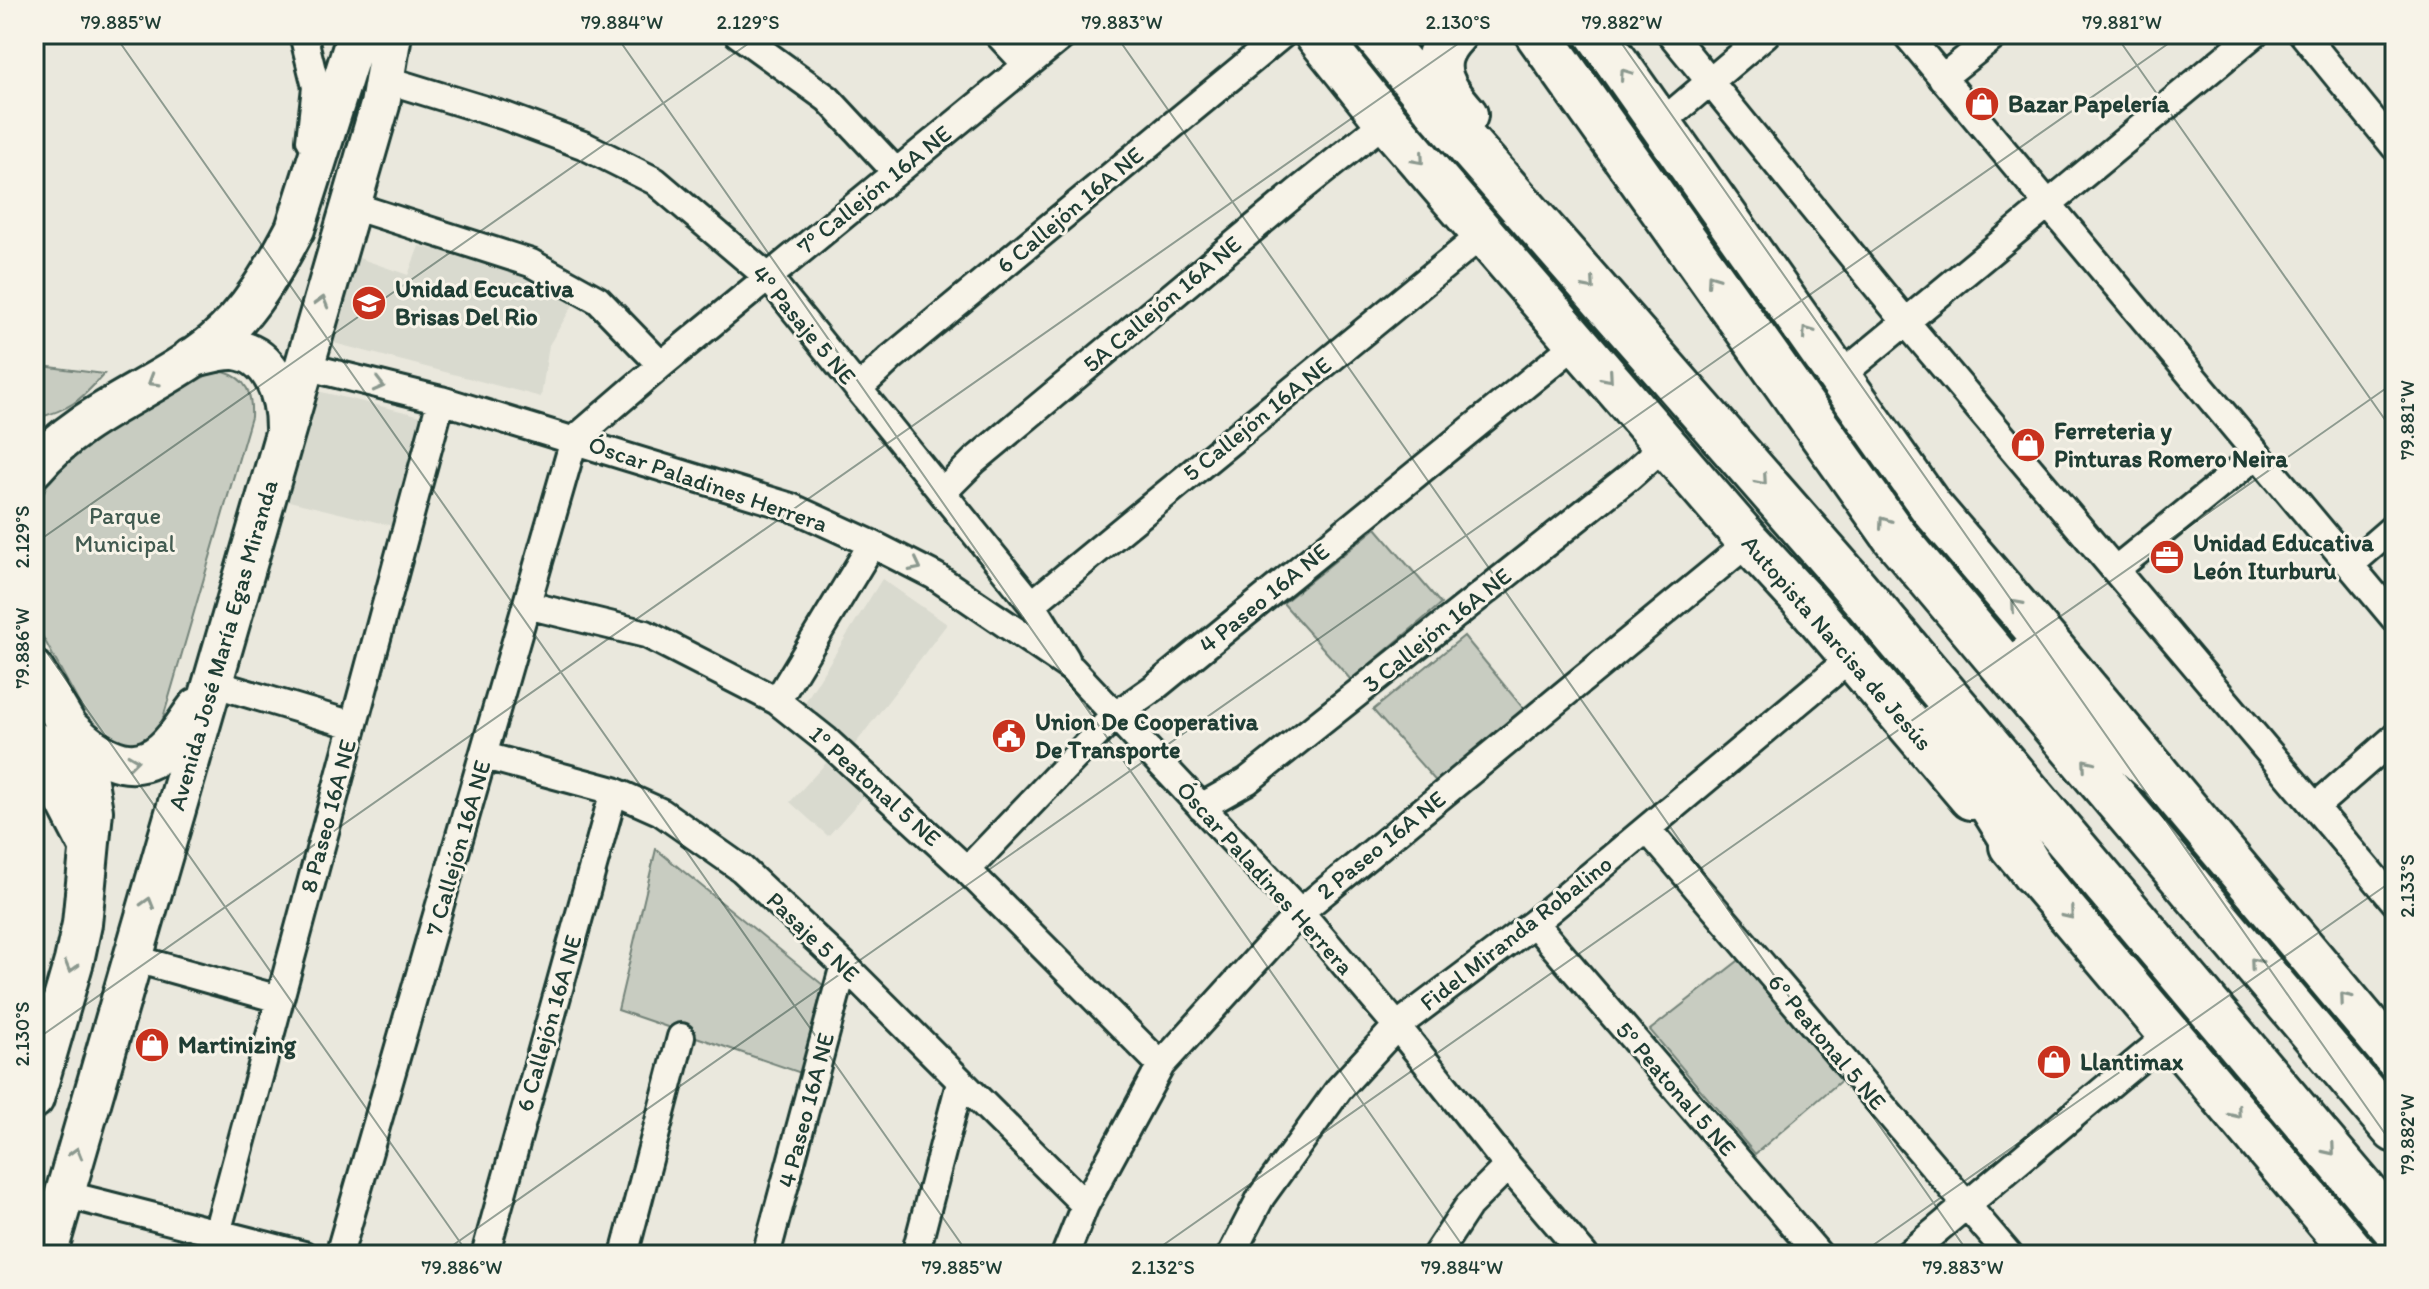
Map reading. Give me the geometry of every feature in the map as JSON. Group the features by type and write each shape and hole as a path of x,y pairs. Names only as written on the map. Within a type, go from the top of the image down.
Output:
{"highway":[{"name":"Autopista Narcisa de Jesús","path":"1376,34 1442,115 1864,598 2395,1228"},
{"path":"1454,34 1440,55 1438,69 1441,83 1448,96 1537,197 1559,248"},
{"path":"1514,34 1595,148 1643,181"},
{"path":"1538,34 1895,537 2395,1130"},
{"path":"1913,558 2154,771"},
{"path":"1864,598 2033,872"}],"main road":[{"name":"Autopista Narcisa de Jesús","path":"1316,34 1483,234 1852,657 2356,1255"},
{"path":"1597,34 1931,507 2395,1057"},
{"name":"Avenida José María Egas Miranda","path":"34,468 72,431 191,358 212,343 244,312 280,257 298,219 365,35"},
{"name":"Avenida José María Egas Miranda","path":"47,1255 350,205 388,94 365,35"},
{"path":"191,358 234,350 258,359 268,369 279,389 285,430"},
{"path":"34,670 51,734 90,849 82,924 74,961 34,1099"},
{"path":"51,734 118,763 145,760 174,740 210,688"}],"street":[{"path":"298,219 316,87 303,34"},
{"path":"388,94 408,34"},
{"path":"738,34 828,99 896,172"},
{"path":"998,34 1027,65"},
{"name":"7º Callejón 16A NE","path":"574,440 1065,34"},
{"name":"6 Callejón 16A NE","path":"858,389 891,358 1283,34"},
{"path":"1671,34 1712,80 1905,321 2395,902"},
{"path":"1660,124 1766,34"},
{"path":"1906,34 2395,619"},
{"path":"1942,78 1997,34"},
{"path":"1839,377 2254,34"},
{"path":"2303,34 2395,147"},
{"name":"4º Pasaje 5 NE","path":"388,94 505,116 583,145 655,181 768,277 1032,604 1072,669"},
{"name":"5A Callejón 16A NE","path":"943,492 998,441 1386,121"},
{"path":"350,205 531,263 598,300 661,365"},
{"name":"5 Callejón 16A NE","path":"1032,604 1483,234"},
{"name":"4 Paseo 16A NE","path":"967,870 1114,716 1155,687 1578,342"},
{"name":"Óscar Paladines Herrera","path":"304,366 441,400 791,507 935,576 1072,669 1300,912 1584,1255"},
{"name":"8 Paseo 16A NE","path":"217,1233 441,400"},
{"name":"7 Callejón 16A NE","path":"339,1255 574,440"},
{"name":"3 Callejón 16A NE","path":"1201,807 1247,781 1629,477 1666,444"},
{"path":"2115,570 2257,455"},
{"path":"2350,565 2395,526"},
{"name":"2 Paseo 16A NE","path":"1065,1255 1085,1205 1161,1065 1300,912 1749,542"},
{"path":"777,701 872,544"},
{"name":"1º Peatonal 5 NE","path":"527,605 646,634 777,701 826,740 967,870 1161,1065"},
{"name":"Fidel Miranda Robalino","path":"1231,1255 1261,1197 1339,1089 1397,1026 1534,923 1852,657"},
{"path":"210,688 353,725"},
{"path":"2315,807 2395,737"},
{"name":"Pasaje 5 NE","path":"485,756 614,791 661,812 742,869 844,965 1085,1205"},
{"name":"6 Callejón 16A NE","path":"485,1255 614,791"},
{"name":"6º Peatonal 5 NE","path":"1647,829 2009,1255"},
{"name":"5º Peatonal 5 NE","path":"1534,923 1819,1255"},
{"path":"132,958 279,999"},
{"name":"4 Paseo 16A NE","path":"766,1255 844,965"},
{"path":"1907,1255 2170,1034"},
{"path":"624,1255 681,1037"},
{"path":"915,1255 960,1083"},
{"path":"1436,1255 1469,1205 1508,1166"},
{"path":"64,1194 304,1255"}],"shaded area":[{"path":"419,246 511,268 573,305 549,345 541,397 326,341 356,257 408,275"},
{"path":"313,390 422,416 393,526 281,499"},
{"path":"882,579 947,624 853,747 810,712 805,702"},
{"path":"826,763 864,796 828,836 790,802"}],"green space":[{"path":"34,365 104,374 74,403 34,419"},
{"name":"Parque Municipal","path":"224,372 247,388 251,417 161,725 149,740 134,747 116,746 90,723 34,621 34,523 54,472 77,450 209,374"},
{"path":"1376,528 1441,604 1351,680 1283,603"},
{"path":"1464,636 1528,714 1441,787 1373,710"},
{"path":"656,849 823,985 801,1073 618,1010"},
{"path":"1742,958 1844,1078 1755,1154 1650,1030"}],"place":[{"name":"Bazar Papelería","path":"1982,104"},
{"name":"Unidad Ecucativa Brisas Del Rio","path":"369,303"},
{"name":"Ferreteria y Pinturas Romero Neira","path":"2028,445"},
{"name":"Unidad Educativa León Iturburu","path":"2167,557"},
{"name":"Union De Cooperativa De Transporte","path":"1009,736"},
{"name":"Martinizing","path":"152,1045"},
{"name":"Llantimax","path":"2054,1062"}]}
